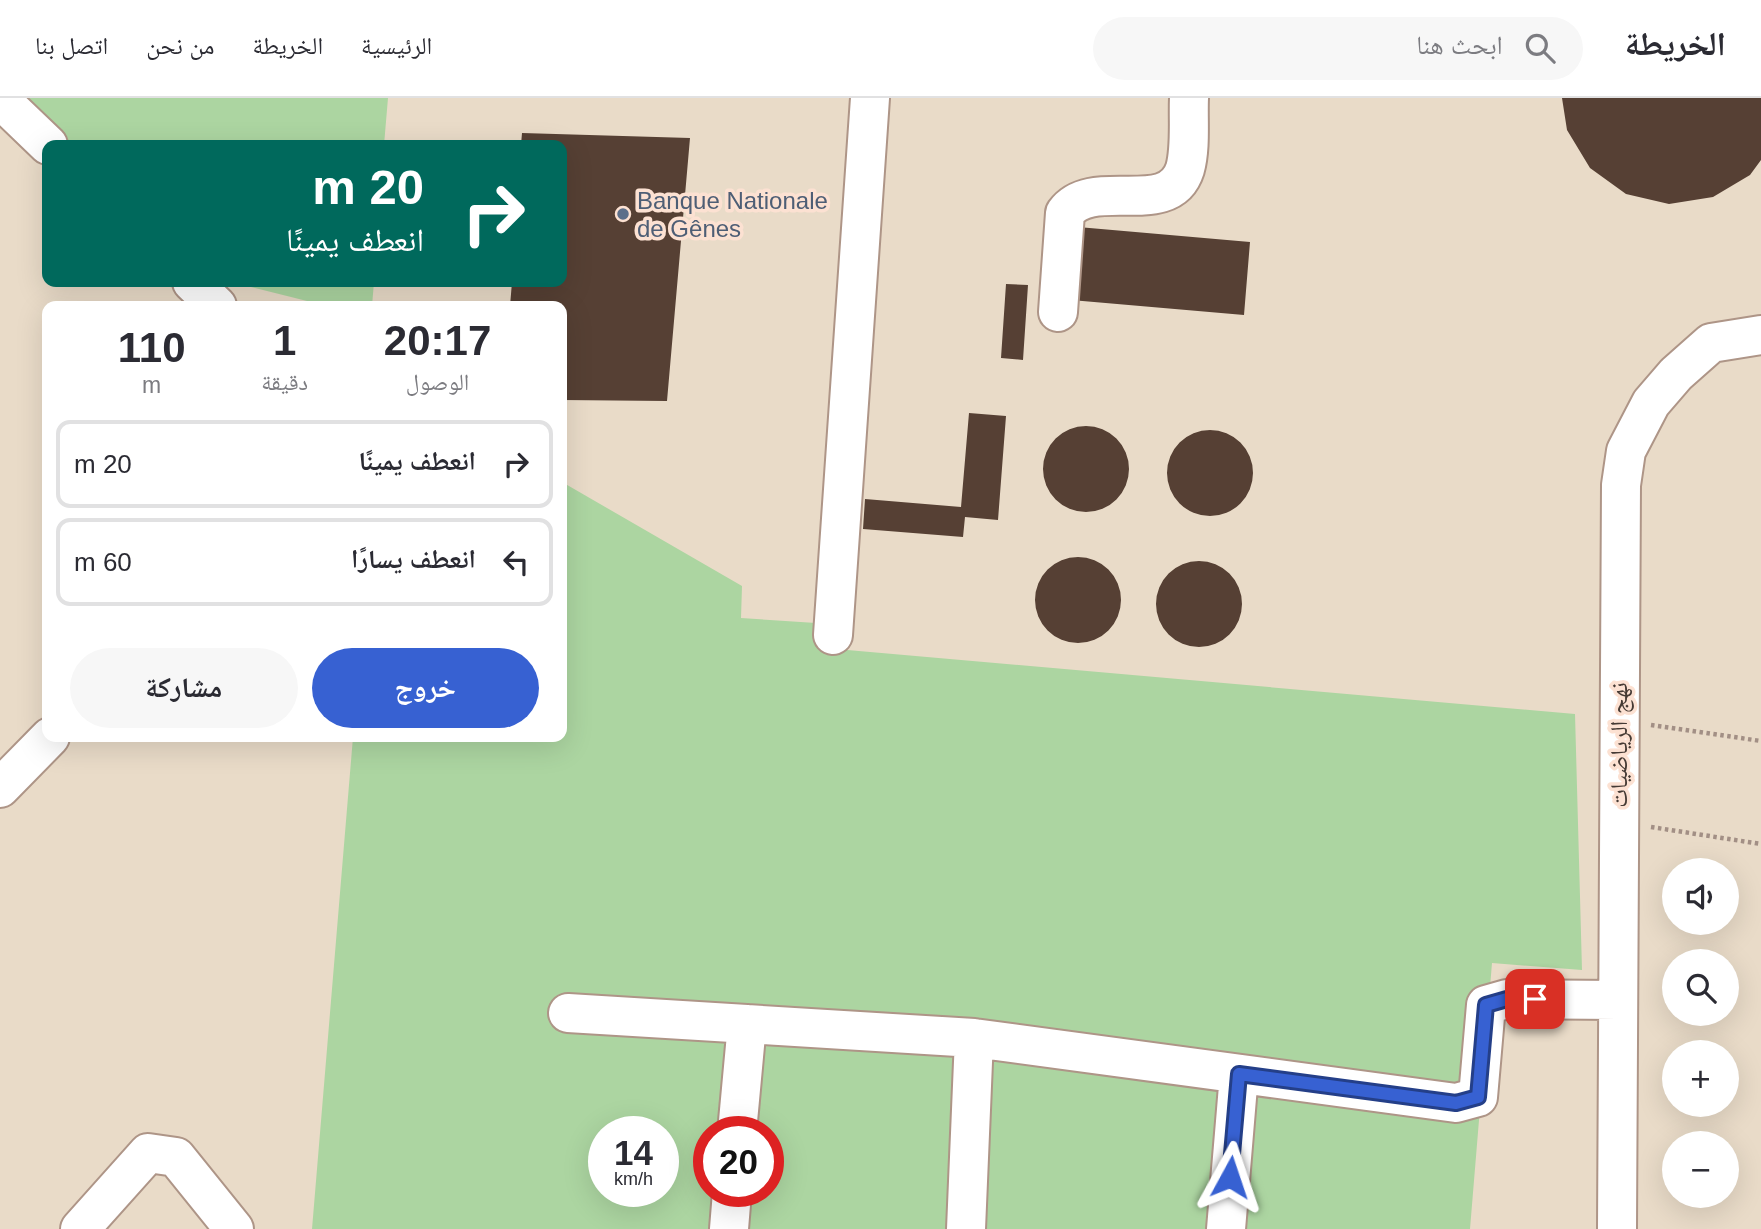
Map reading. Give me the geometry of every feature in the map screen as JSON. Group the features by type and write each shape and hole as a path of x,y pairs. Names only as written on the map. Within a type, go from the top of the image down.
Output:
{"street":[{"path":"833,635 870,98"},
{"path":"1058,312 1065,214 1083,199 1159,193 1175,186 1186,161 1189,98"},
{"path":"0,99 43,140"},
{"path":"197,287 212,301"},
{"name":"نهج الرياضيات","path":"1617,1229 1618,720 1622,485 1626,451 1651,403 1711,343 1761,335"},
{"path":"0,788 45,742"},
{"path":"568,1013 974,1038 1456,1103 1478,1097 1486,1005 1507,999 1618,1000"},
{"path":"738,1116 747,1024"},
{"path":"966,1229 974,1038"},
{"path":"1226,1229 1239,1074"},
{"path":"80,1229 148,1153 176,1157 234,1229"},
{"path":"729,1229 731,1207"}],"path":[{"path":"1618,720 1761,741"},
{"path":"1618,822 1761,844"}],"shaded area":[{"path":"0,98 1761,98 1761,1229 0,1229"}],"green space":[{"path":"14,98 388,98 384,140 58,140"},
{"path":"251,287 374,287 372,301 307,301"},
{"path":"567,485 742,586 741,618 816,623 836,649 1575,714 1582,970 1492,963 1470,1229 312,1229 353,742 567,742"}],"building":[{"path":"1562,98 1761,98 1761,160 1750,175 1713,197 1669,204 1626,194 1590,168 1567,130"},
{"name":"Banque Nationale de Gênes","path":"522,133 690,138 667,401 567,400 567,301 510,301 512,287 567,287 567,140 521,140"},
{"path":"1078,227 1250,242 1244,315 1071,300"},
{"path":"1006,284 1028,285 1023,360 1001,358"},
{"path":"969,413 1006,416 998,520 965,517 963,537 863,529 865,499 961,507"},
{"path":"1086,426 1103,429 1117,438 1126,452 1129,469 1126,486 1117,500 1103,509 1086,512 1069,509 1055,500 1046,486 1043,469 1046,452 1055,438 1069,429"},
{"path":"1210,430 1227,433 1246,449 1253,473 1250,490 1234,509 1210,516 1193,513 1174,497 1167,473 1170,456 1186,437"},
{"path":"1078,557 1095,560 1109,569 1118,583 1121,600 1118,617 1109,631 1095,640 1078,643 1061,640 1047,631 1038,617 1035,600 1038,583 1047,569 1061,560"},
{"path":"1199,561 1216,564 1230,573 1239,587 1242,604 1239,621 1230,635 1216,644 1199,647 1182,644 1168,635 1159,621 1156,604 1159,587 1168,573 1182,564"}],"place":[{"name":"Banque Nationale de Gênes","path":"623,214"}],"route":[{"path":"1230,1177 1239,1074 1456,1103 1478,1097 1486,1005 1507,999 1535,999"}]}
